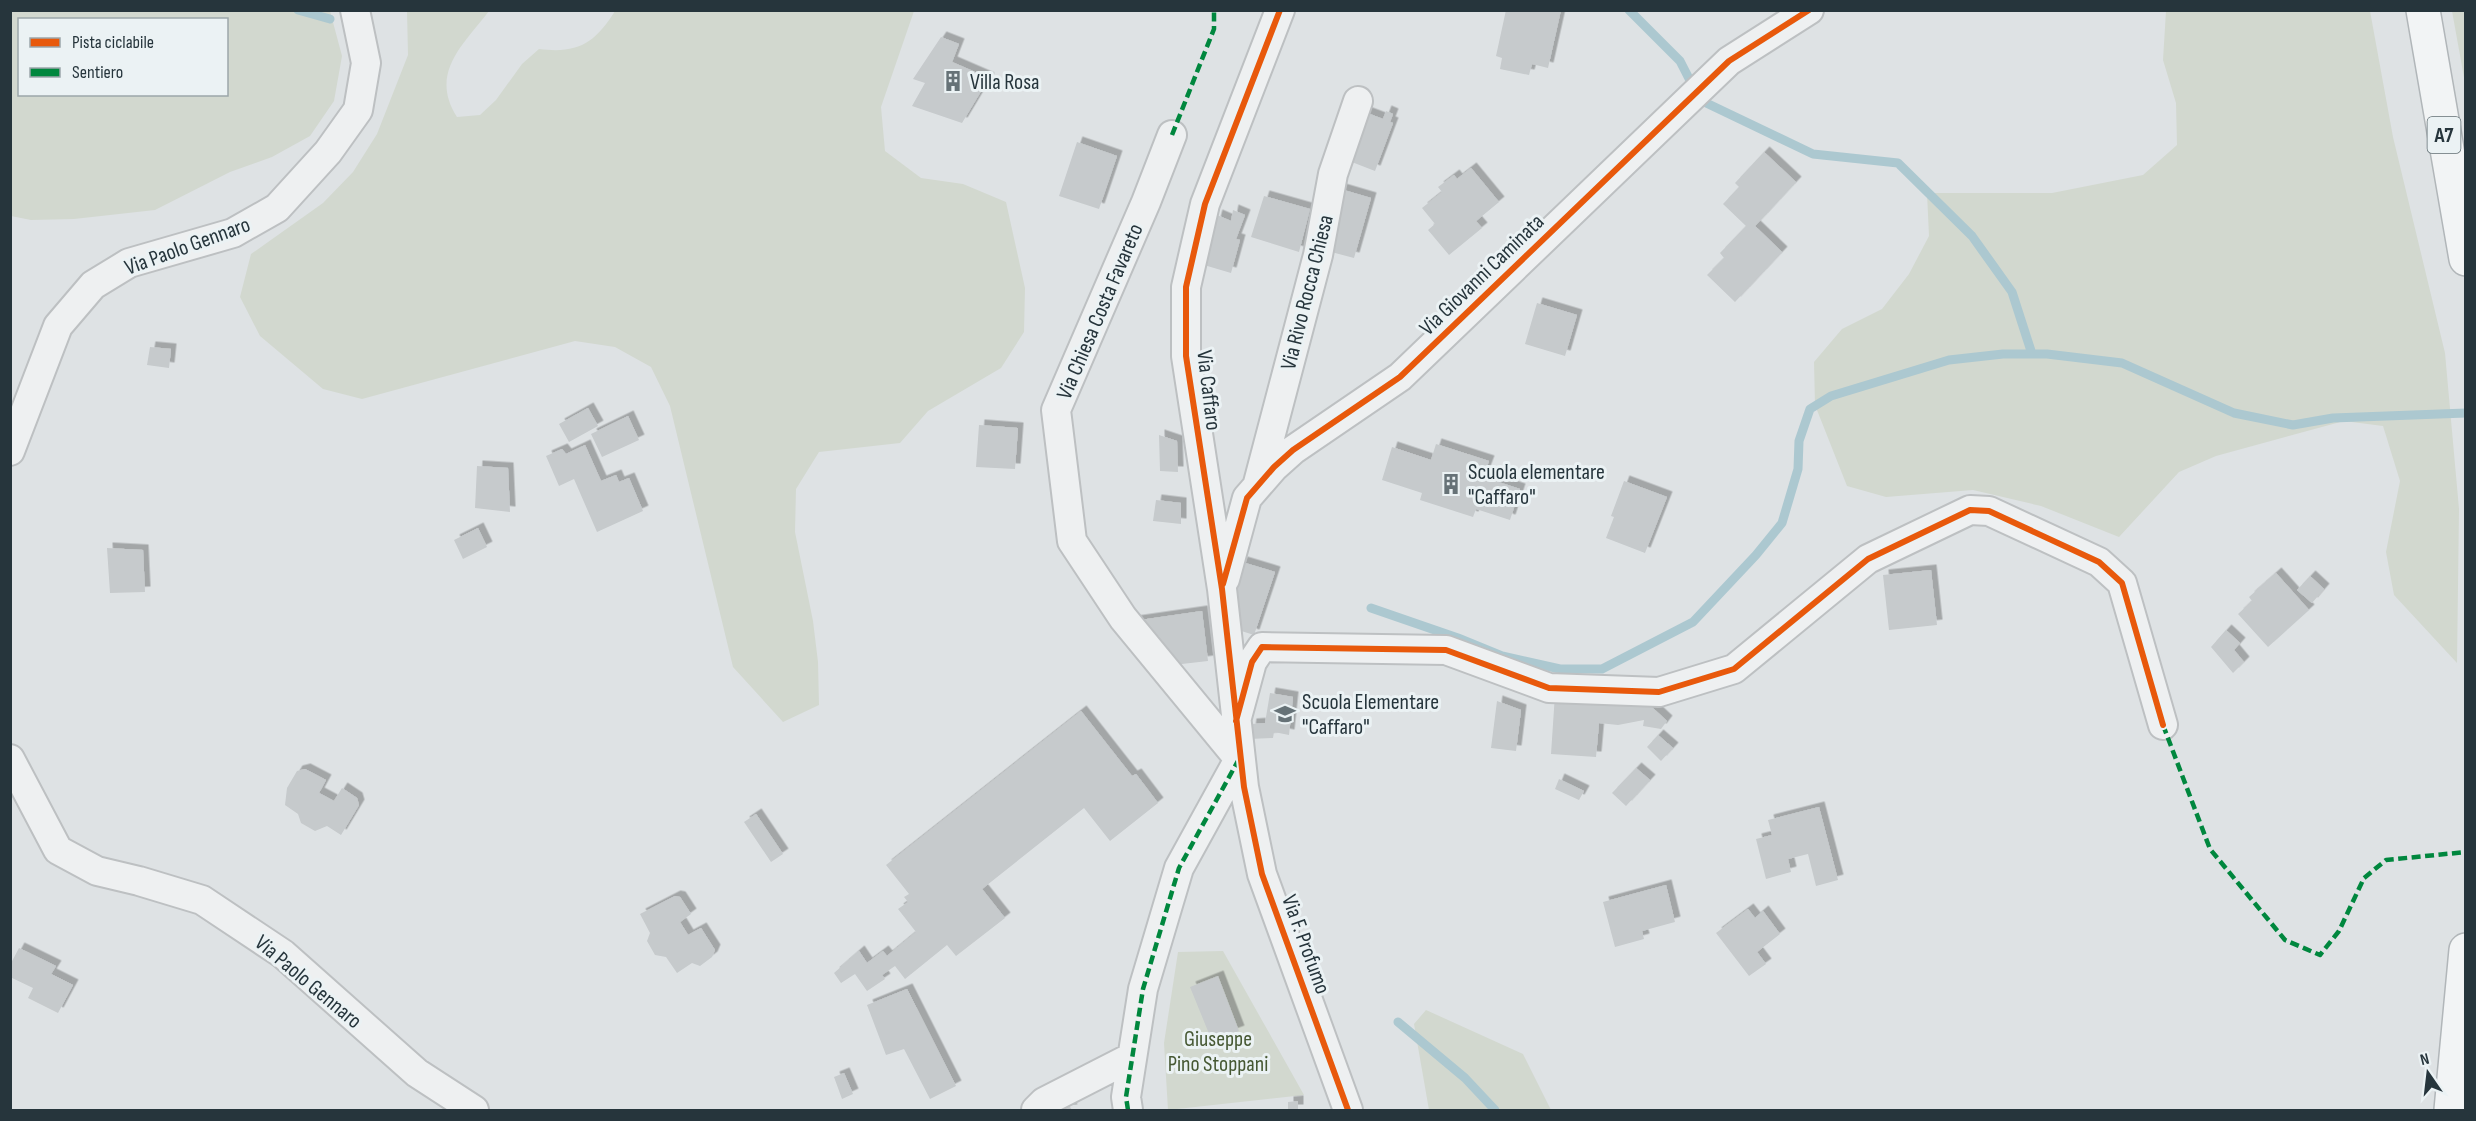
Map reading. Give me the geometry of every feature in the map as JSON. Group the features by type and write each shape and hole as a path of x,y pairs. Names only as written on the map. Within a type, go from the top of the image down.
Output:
{"highway":[{"name":"A7","path":"2423,10 2466,259"},
{"path":"2451,1110 2466,950"}],"street":[{"name":"Via Paolo Gennaro","path":"10,451 58,326 93,285 129,263 233,233 260,218 277,208 328,152 358,110 366,63 355,10"},
{"name":"Via Caffaro","path":"1244,787 1239,759 1222,590 1186,356 1186,287 1205,204 1280,10"},
{"name":"Via Giovanni Caminata","path":"1222,590 1247,498 1293,450 1400,377 1729,61 1809,10"},
{"name":"Via Rivo Rocca Chiesa","path":"1258,485 1318,255 1333,174 1358,101"},
{"name":"Via Chiesa Costa Favareto","path":"1172,135 1146,202 1056,410 1071,541 1123,618 1239,759"},
{"path":"1236,721 1252,662 1262,647 1446,650 1549,688 1659,692 1734,669 1868,559 1970,510 1989,511 2099,562 2122,583 2163,725"},
{"name":"Via Paolo Gennaro","path":"10,759 58,850 98,871 202,900 283,954 417,1073 474,1110"},
{"path":"1128,1110 1126,1097 1143,988 1179,868 1239,759"},
{"name":"Via F. Profumo","path":"1244,787 1262,874 1348,1110"},
{"path":"1036,1110 1044,1102 1132,1057"}],"green space":[{"path":"10,11 330,11 342,56 334,101 310,136 272,157 230,172 155,210 74,219 31,220 11,216"},
{"path":"407,11 489,11 460,48 448,73 449,101 457,117 480,115 496,100 522,64 539,49 565,50 584,44 600,31 615,11 914,11 881,107 885,151 921,178 963,184 1006,202 1025,288 1024,332 1001,368 928,411 900,443 819,452 796,489 795,532 813,621 818,662 819,705 783,722 733,667 670,406 651,367 615,347 575,341 362,399 323,389 260,336 240,297 251,254 323,203 353,172 377,134 408,55"},
{"path":"2166,11 2370,11 2393,137 2445,353 2459,509 2457,663 2394,595 2386,552 2400,481 2383,426 2344,421 2216,456 2179,472 2119,537 2041,506 1973,490 1886,497 1847,486 1815,405 1814,362 1842,329 1882,309 1909,274 1929,236 1927,193 2052,193 2143,175 2177,145 2176,103 2163,60"},
{"path":"2452,11 2465,11 2465,83"},
{"name":"Giuseppe Pino Stoppani","path":"1223,951 1304,1095 1168,1110 1164,1043 1178,952"},
{"path":"1426,1010 1523,1054 1551,1110 1429,1110 1414,1024"}],"building":[{"path":"1506,10 1561,10 1548,68 1532,64 1529,75 1500,69 1502,58 1496,56"},
{"name":"Villa Rosa","path":"941,37 959,44 952,62 989,78 962,123 912,106 925,83 913,79"},
{"path":"1362,111 1383,119 1386,111 1393,114 1390,122 1393,123 1375,171 1344,159"},
{"path":"1077,142 1117,156 1099,209 1059,196"},
{"path":"1764,152 1796,182 1755,226 1782,252 1735,302 1707,275 1724,258 1720,253 1746,226 1723,204 1739,187 1735,183"},
{"path":"1471,168 1499,202 1476,221 1482,228 1449,255 1428,230 1435,224 1422,208 1442,192 1438,187 1454,175 1457,179"},
{"path":"1337,188 1371,198 1354,258 1320,249"},
{"path":"1264,196 1310,209 1299,252 1251,237"},
{"path":"1233,210 1245,215 1236,239 1240,240 1231,273 1204,265 1217,215 1231,221"},
{"path":"1537,303 1577,315 1565,356 1525,344"},
{"path":"150,347 171,349 169,368 147,365"},
{"path":"588,408 598,426 569,442 559,424"},
{"path":"628,416 639,440 602,457 591,434"},
{"path":"979,425 1018,428 1015,469 976,467"},
{"path":"1159,435 1177,441 1178,472 1160,471"},
{"name":"Scuola elementare \"Caffaro\"","path":"1436,444 1489,461 1483,477 1520,489 1510,520 1476,509 1473,517 1420,500 1422,493 1382,480 1392,447 1431,460"},
{"path":"585,445 601,481 616,475 619,482 629,478 643,511 597,532 574,479 559,486 546,456 562,449 566,454"},
{"path":"477,466 508,468 510,512 475,508"},
{"path":"1624,481 1667,497 1645,553 1606,538 1614,517 1611,516"},
{"path":"1156,500 1181,503 1181,524 1153,521"},
{"path":"478,528 487,547 463,559 454,540"},
{"path":"107,548 143,550 145,592 110,593"},
{"path":"1242,562 1275,572 1254,635 1232,628 1228,608"},
{"path":"1931,570 1937,625 1889,630 1883,575"},
{"path":"2276,573 2309,610 2268,647 2238,614 2252,601 2249,597"},
{"path":"2310,576 2324,589 2312,603 2297,590"},
{"path":"1202,611 1208,661 1173,665 1172,655 1162,656 1159,636 1145,639 1133,621"},
{"path":"2226,630 2240,643 2234,650 2244,662 2233,673 2211,647"},
{"path":"1270,693 1293,697 1289,735 1274,732 1273,738 1249,739 1251,724 1265,723"},
{"path":"1555,694 1642,698 1667,721 1661,729 1643,726 1644,720 1618,725 1599,723 1596,757 1551,754"},
{"path":"1497,701 1521,710 1516,751 1491,748"},
{"path":"1081,711 1132,776 1136,774 1158,803 1110,841 1084,808 982,889 1005,918 956,956 947,945 905,979 895,966 882,975 885,979 867,991 855,974 841,983 834,973 859,951 867,963 883,951 887,956 916,932 898,909 908,902 904,897 909,894 886,865"},
{"path":"1658,735 1673,748 1661,761 1647,747"},
{"path":"1636,768 1650,780 1626,806 1612,793"},
{"path":"305,769 326,780 319,793 334,801 342,788 357,798 359,805 341,835 327,826 315,831 301,823 298,814 285,805 287,788 297,771"},
{"path":"1559,779 1584,791 1579,800 1555,789"},
{"path":"1819,807 1838,880 1816,886 1808,854 1788,859 1791,872 1766,879 1756,839 1772,835 1768,820"},
{"path":"756,814 783,854 771,862 744,822"},
{"path":"1666,885 1675,922 1642,931 1644,939 1615,947 1603,902"},
{"path":"675,896 680,897 691,914 680,922 688,935 701,928 715,950 712,957 700,966 692,963 677,973 666,957 655,955 647,941 650,933 640,914"},
{"path":"1748,909 1755,918 1763,911 1780,934 1757,952 1766,964 1749,976 1716,933"},
{"path":"19,948 56,966 51,974 73,985 58,1013 28,998 33,988 10,977 10,965"},
{"path":"1218,976 1239,1031 1212,1041 1190,987"},
{"path":"907,989 956,1086 930,1099 904,1049 886,1055 867,1005"},
{"path":"844,1073 853,1094 842,1099 834,1077"},
{"path":"1298,1101 1298,1110 1288,1110 1288,1102"},
{"path":"1068,1104 1072,1110 1043,1110"}],"waterway":[{"path":"298,10 330,19"},
{"path":"1629,10 1680,61 1700,100 1813,154 1898,163 1972,236 2012,292 2032,354"},
{"path":"1371,608 1502,656 1560,669 1602,669 1693,622 1756,555 1782,523 1798,469 1799,441 1810,409 1831,396 1949,360 2003,354 2047,354 2122,363 2234,413 2293,425 2333,418 2466,413"},
{"path":"1398,1022 1465,1078 1495,1110"}],"marked path":[{"path":"1172,135 1214,29 1214,10"},
{"path":"2163,725 2210,849 2285,940 2320,955 2339,931 2364,878 2386,860 2466,852"},
{"path":"1128,1110 1126,1097 1143,989 1179,868 1239,759"}],"cycle path":[{"path":"1280,10 1205,204 1186,287 1186,356 1222,589 1244,787 1262,874 1348,1110"},
{"path":"1223,584 1247,498 1274,467 1293,450 1400,377 1729,61 1809,10"},
{"path":"1236,721 1252,662 1262,647 1446,650 1549,688 1659,692 1734,669 1868,559 1970,510 1989,511 2099,562 2122,583 2163,725"}],"place":[{"name":"Villa Rosa","path":"953,81"},
{"name":"Scuola elementare \"Caffaro\"","path":"1451,484"},
{"name":"Scuola Elementare \"Caffaro\"","path":"1285,714"}]}
